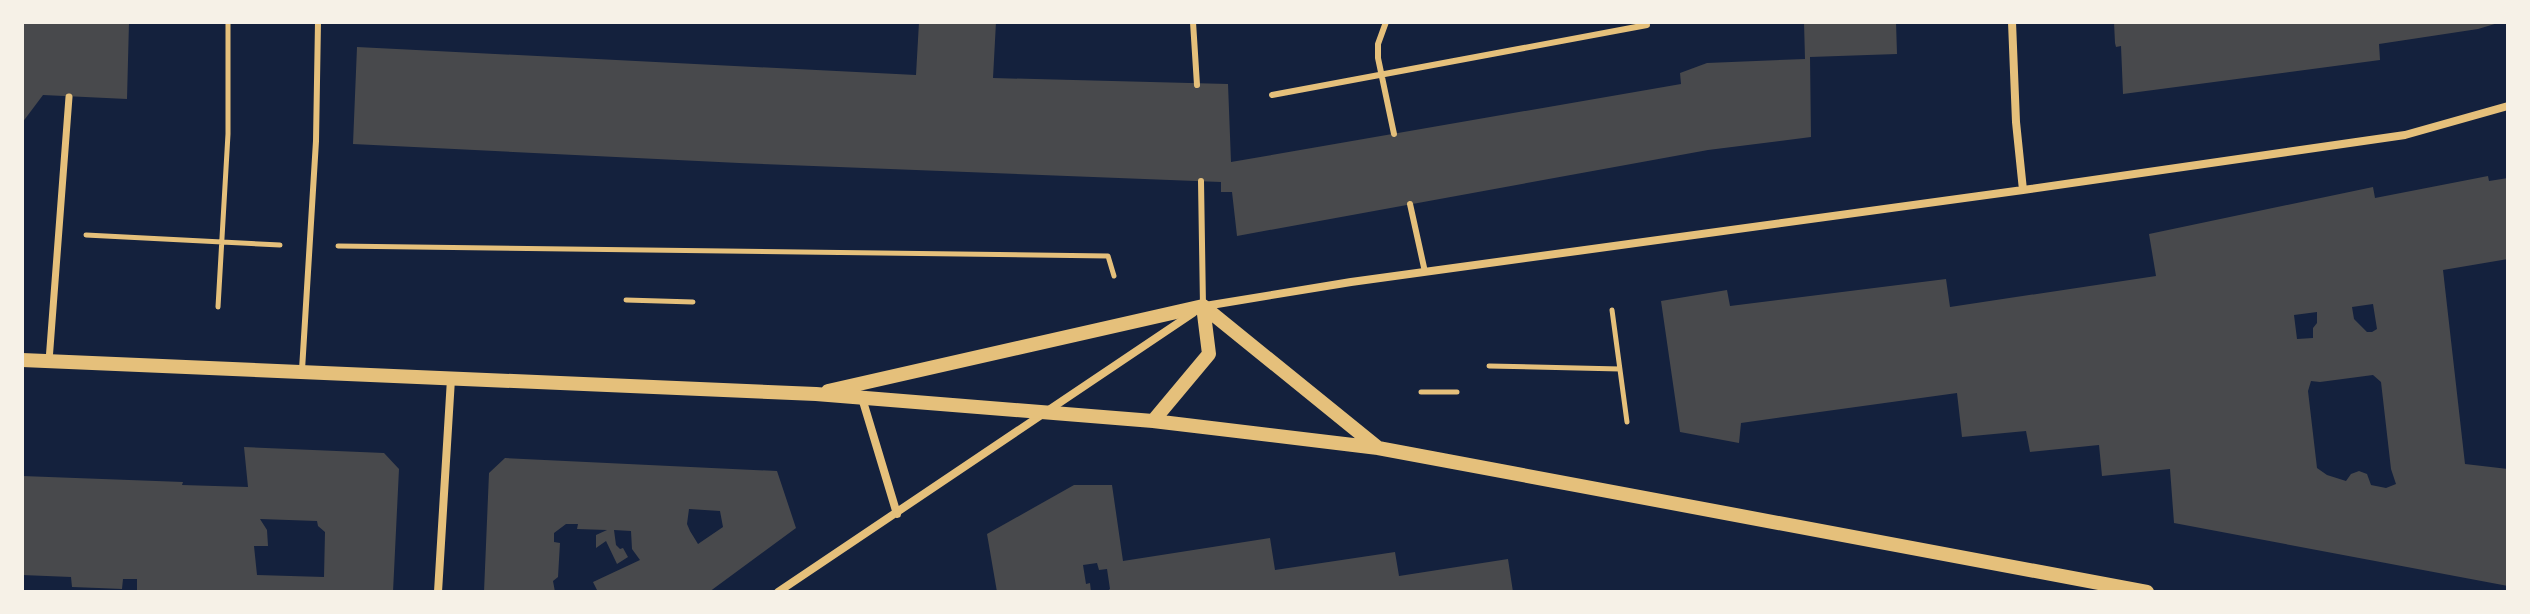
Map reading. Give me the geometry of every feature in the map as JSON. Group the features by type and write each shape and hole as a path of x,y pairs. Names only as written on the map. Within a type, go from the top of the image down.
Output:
{"street":[{"path":"2012,22 2016,122 2023,190"},
{"path":"49,361 69,97"},
{"path":"816,394 1203,306 2405,135 2508,106"},
{"path":"778,592 1203,306"},
{"path":"1153,421 1209,354 1203,306"},
{"path":"1203,306 1378,448"},
{"path":"22,360 816,394 1153,421 1378,448 2147,592"},
{"path":"438,592 451,379"},
{"path":"862,398 897,514"}],"lane":[{"path":"302,372 316,141 318,22"},
{"path":"1193,22 1197,85"},
{"path":"1386,22 1378,44 1381,75 1394,134"},
{"path":"1272,95 1647,25"},
{"path":"1201,181 1203,306"},
{"path":"1410,204 1425,272"}],"path":[{"path":"218,307 228,134 228,22"},
{"path":"59,234 310,246 1108,256 1114,276"},
{"path":"626,300 693,302"},
{"path":"1612,310 1627,422"},
{"path":"1489,366 1620,369"},
{"path":"1421,392 1457,392"}],"building":[{"path":"22,22 129,22 127,99 43,95 22,123"},
{"path":"919,22 996,22 993,78 1228,84 1231,162 1681,84 1680,73 1707,63 1805,59 1804,22 1896,22 1897,54 1810,57 1811,137 1708,150 1237,236 1232,192 1221,192 1221,182 353,144 357,47 916,75"},
{"path":"2114,22 2498,23 2478,29 2379,44 2380,60 2123,94 2121,46 2116,47"},
{"path":"2488,176 2489,181 2508,178 2508,259 2443,270 2465,464 2508,469 2508,586 2174,523 2170,469 2102,476 2099,445 2030,452 2026,431 1962,437 1957,393 1741,423 1739,443 1680,432 1661,301 1727,290 1730,306 1946,279 1950,307 2156,276 2149,234 2373,187 2375,198","holes":["2373,304 2377,329 2367,332 2354,319 2352,307","2317,312 2313,338 2297,339 2294,315","2373,375 2381,382 2391,469 2396,484 2386,488 2371,485 2367,474 2359,471 2351,474 2346,481 2317,468 2308,391 2311,381"]},
{"path":"244,447 384,453 399,469 393,592 137,592 137,579 123,579 122,589 72,587 71,577 22,575 22,476 248,487","holes":["260,519 317,521 325,532 324,577 257,575 254,546 268,546 267,530"]},
{"path":"505,458 777,471 796,528 709,592 598,592 593,582 640,560 632,549 631,531 614,530 616,545 623,548 628,557 617,564 606,541 596,548 596,535 607,530 577,529 578,524 566,524 554,533 554,542 560,543 558,577 553,581 555,592 484,592 489,473","holes":["689,509 720,511 723,527 698,544 687,524"]},
{"path":"1074,485 1112,485 1123,561 1270,538 1275,570 1395,552 1399,576 1508,559 1513,592 1106,592 1110,589 1107,569 1099,570 1097,563 1083,565 1086,584 1090,583 1091,592 997,592 987,534"}]}
